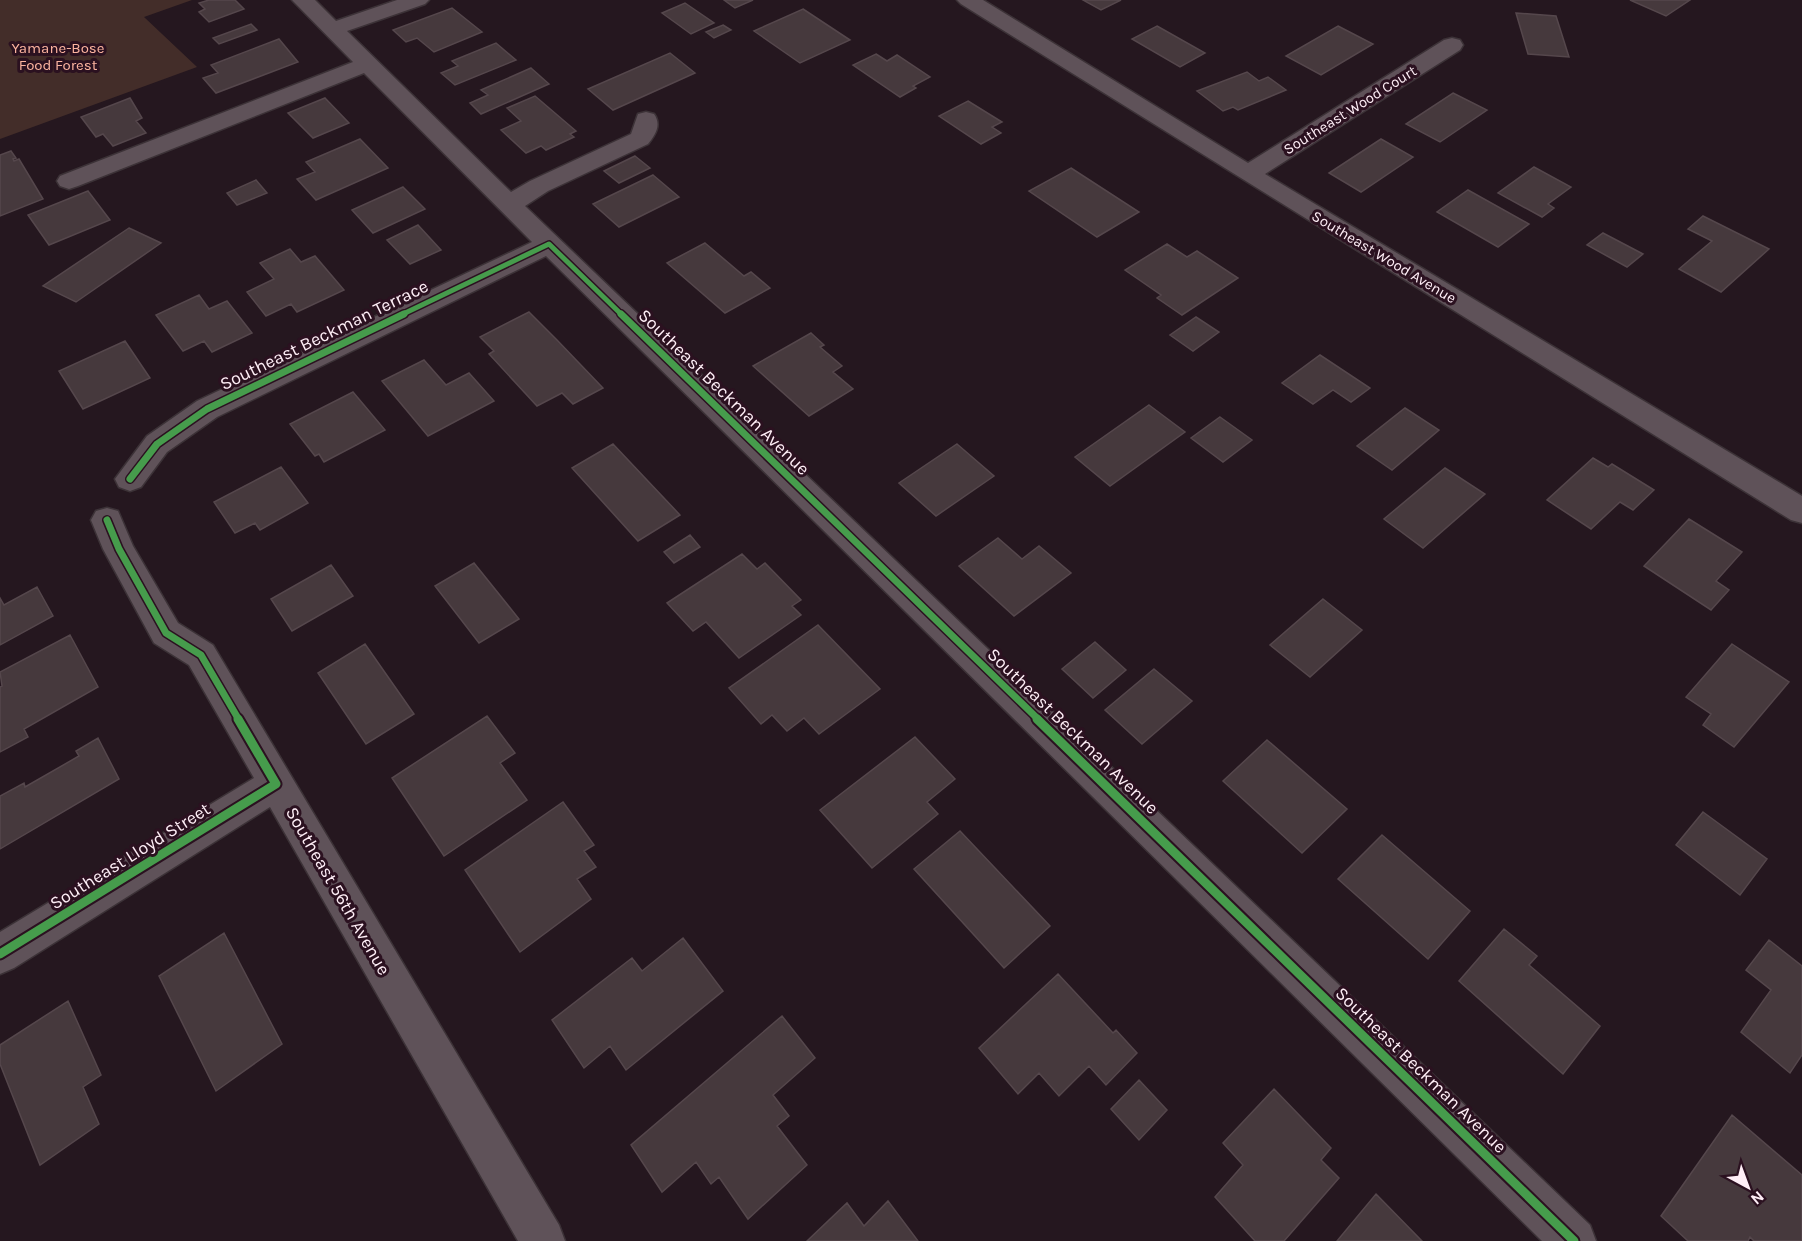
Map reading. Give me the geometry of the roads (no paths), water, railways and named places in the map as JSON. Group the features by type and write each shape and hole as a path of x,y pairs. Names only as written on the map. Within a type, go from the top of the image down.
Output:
{"street":[{"name":"Southeast Beckman Avenue","path":"303,0 509,205 1574,1241"},
{"path":"332,29 418,0"},
{"name":"Southeast Wood Avenue","path":"968,0 1802,512"},
{"name":"Southeast Wood Court","path":"1248,174 1452,45"},
{"path":"69,181 367,64"},
{"path":"509,205 540,186 640,139 645,131 646,119"},
{"name":"Southeast Beckman Terrace","path":"130,479 157,444 207,409 549,244"},
{"name":"Southeast 56th Avenue","path":"108,520 119,549 166,633 201,656 543,1241"},
{"name":"Southeast Lloyd Street","path":"0,954 276,784"}],"park label":[{"name":"Yamane-Bose Food Forest","path":"58,56"}]}
